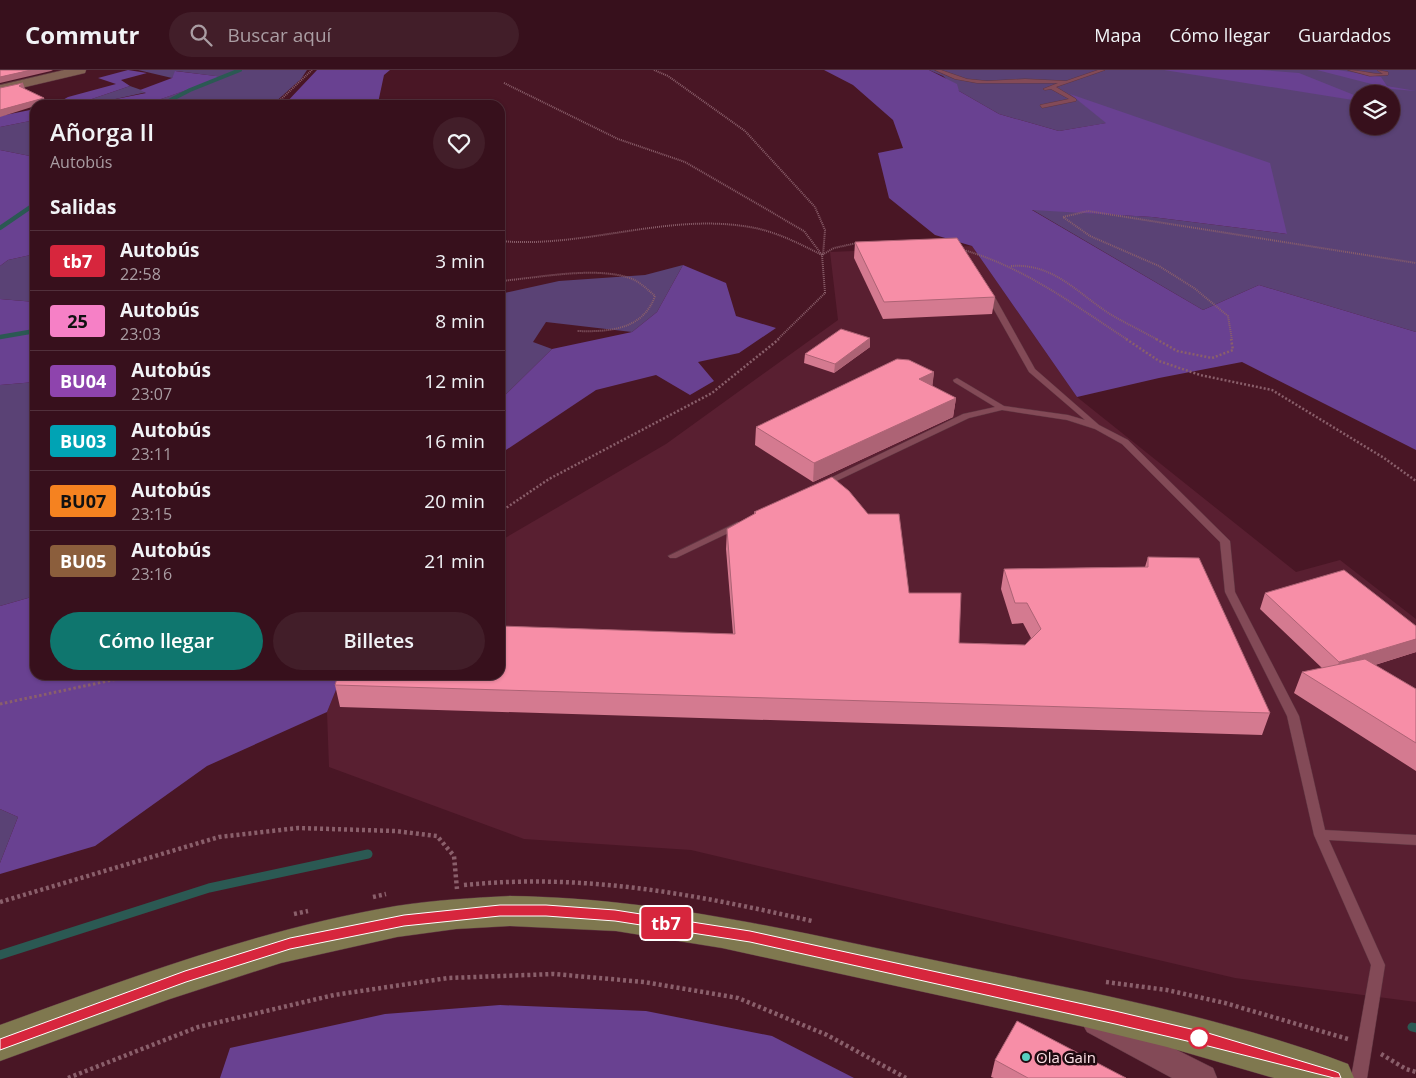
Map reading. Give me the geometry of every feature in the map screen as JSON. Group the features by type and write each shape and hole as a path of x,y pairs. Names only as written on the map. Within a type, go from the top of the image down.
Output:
{"main road":[{"path":"0,1044 185,977 290,944 404,920 457,914 546,911 634,918 750,936 1060,1004 1208,1040 1334,1078"}],"street":[{"path":"0,88 70,70"},
{"path":"0,88 80,70"},
{"path":"1060,1004 1202,1078"}],"lane":[{"path":"937,70 956,79 979,84 1032,81 1066,82"},
{"path":"1045,90 1102,70"},
{"path":"1350,70 1379,76 1386,75 1388,71"},
{"path":"1379,70 1388,71"},
{"path":"1042,106 1074,100 1052,87"},
{"path":"984,284 1032,370 1098,427 1124,442 1226,540 1230,592 1293,716 1320,835 1378,966 1359,1078"},
{"path":"957,380 1002,408"},
{"path":"815,488 966,416 1002,408 1068,418 1098,427"},
{"path":"674,556 744,522"},
{"path":"1320,835 1416,840"}],"path":[{"path":"280,100 312,70"},
{"path":"505,509 549,479 712,393 791,329 825,294 822,255 826,238 824,221 815,207 745,131 668,76 654,70"},
{"path":"504,83 618,139 685,162 804,231 822,255"},
{"path":"1011,266 1026,265 1061,277 1109,312 1177,351 1212,358 1233,350 1228,316 1194,288 1159,266 1090,236 1063,218 1088,211 1416,263"},
{"path":"505,241 576,238 680,224 724,223 756,228 788,238 822,255"},
{"path":"822,255 834,248 863,243"},
{"path":"955,248 989,257 1011,266 1046,285 1158,361 1200,375 1272,390 1384,458 1416,481"},
{"path":"505,281 581,275 621,276 640,283 655,296 653,307 640,320 620,328 600,332 577,331"},
{"path":"0,704 113,680"},
{"path":"0,902 219,837 298,828 395,830 437,836 454,856 457,875 457,914"},
{"path":"68,1078 198,1027 334,995 448,978 554,974 644,982 738,998 827,1035 906,1078"}],"shaded area":[{"path":"128,70 147,73 121,80 130,86 89,100 63,100 116,84 98,78"},
{"path":"138,70 307,70 301,79 278,100 158,100 223,77 176,71 172,78"},
{"path":"317,70 390,70 384,75 379,100 289,100"},
{"path":"824,70 929,70 957,84 959,91 999,114 1059,131 1106,123 1070,94 1270,163 1287,234 1152,217 1032,210 1203,310 1259,285 1416,332 1416,450 1242,362 1159,378 1077,397 972,246 935,235 889,198 878,153 903,148 893,120 853,85"},
{"path":"929,70 1416,70 1416,332 1259,285 1203,310 1031,209 1152,217 1287,234 1072,95 1107,123 1059,131 999,114 959,91 943,76"},
{"path":"1164,70 1261,70 1299,73 1350,93 1350,100"},
{"path":"1317,70 1338,70 1381,77 1386,85 1375,85"},
{"path":"175,71 224,77 158,100 111,100 146,93 140,90 172,78"},
{"path":"130,86 147,92 111,100 89,100"},
{"path":"30,110 30,121 0,127 0,116"},
{"path":"30,121 30,156 0,150 0,127"},
{"path":"0,150 30,156 30,255 8,260 0,266"},
{"path":"972,246 1077,397 1296,572 1340,560 1416,619 1416,1002 1235,978 691,850 524,839 329,767 327,712 340,680 505,680 505,538 666,444 838,320 830,252"},
{"path":"30,255 30,302 0,299 0,266 8,260"},
{"path":"683,265 657,312 632,332 546,322 533,342 552,349 505,395 505,293 559,281 645,275"},
{"path":"683,265 726,283 736,316 776,328 739,353 698,362 714,381 690,395 656,375 596,390 505,451 505,395 552,349 632,332 657,312"},
{"path":"0,299 30,302 30,382 0,385"},
{"path":"30,382 30,597 0,606 0,385"},
{"path":"30,597 30,680 340,680 327,712 207,766 95,846 0,874 0,863 18,817 0,809 0,606"},
{"path":"0,809 18,817 0,863"},
{"path":"500,1005 646,1011 772,1036 854,1078 220,1078 230,1048 385,1014"}],"building":[{"path":"0,70 31,70 0,77"},
{"path":"23,83 19,86 44,98 30,100 30,102 0,110 0,88"},
{"path":"957,238 995,297 884,302 855,242"},
{"path":"841,329 870,338 835,364 805,354"},
{"path":"897,359 909,360 934,372 919,379 956,398 814,463 756,427"},
{"path":"832,477 849,491 868,514 899,514 909,593 961,593 959,643 1025,645 1041,629 1027,603 1015,603 1004,569 1148,567 1148,557 1199,558 1270,713 335,685 336,680 505,680 505,626 735,634 727,529 756,513 754,512"},
{"path":"1344,570 1416,626 1416,639 1339,662 1265,593"},
{"path":"1365,659 1416,689 1416,743 1302,672"},
{"path":"1017,1021 1126,1078 1028,1078 995,1060"}],"waterway":[{"path":"171,100 190,90 240,70"},
{"path":"0,228 30,207"},
{"path":"0,337 30,332"},
{"path":"0,955 209,888 368,854"},
{"path":"1412,1027 1416,1028"}],"bus line":[{"name":"tb7","path":"0,1043 185,977 290,944 404,920 500,911 546,911 615,916 750,936 1115,1017 1208,1040 1334,1078"}],"place":[{"name":"Ola Gain","path":"1026,1057"}]}
